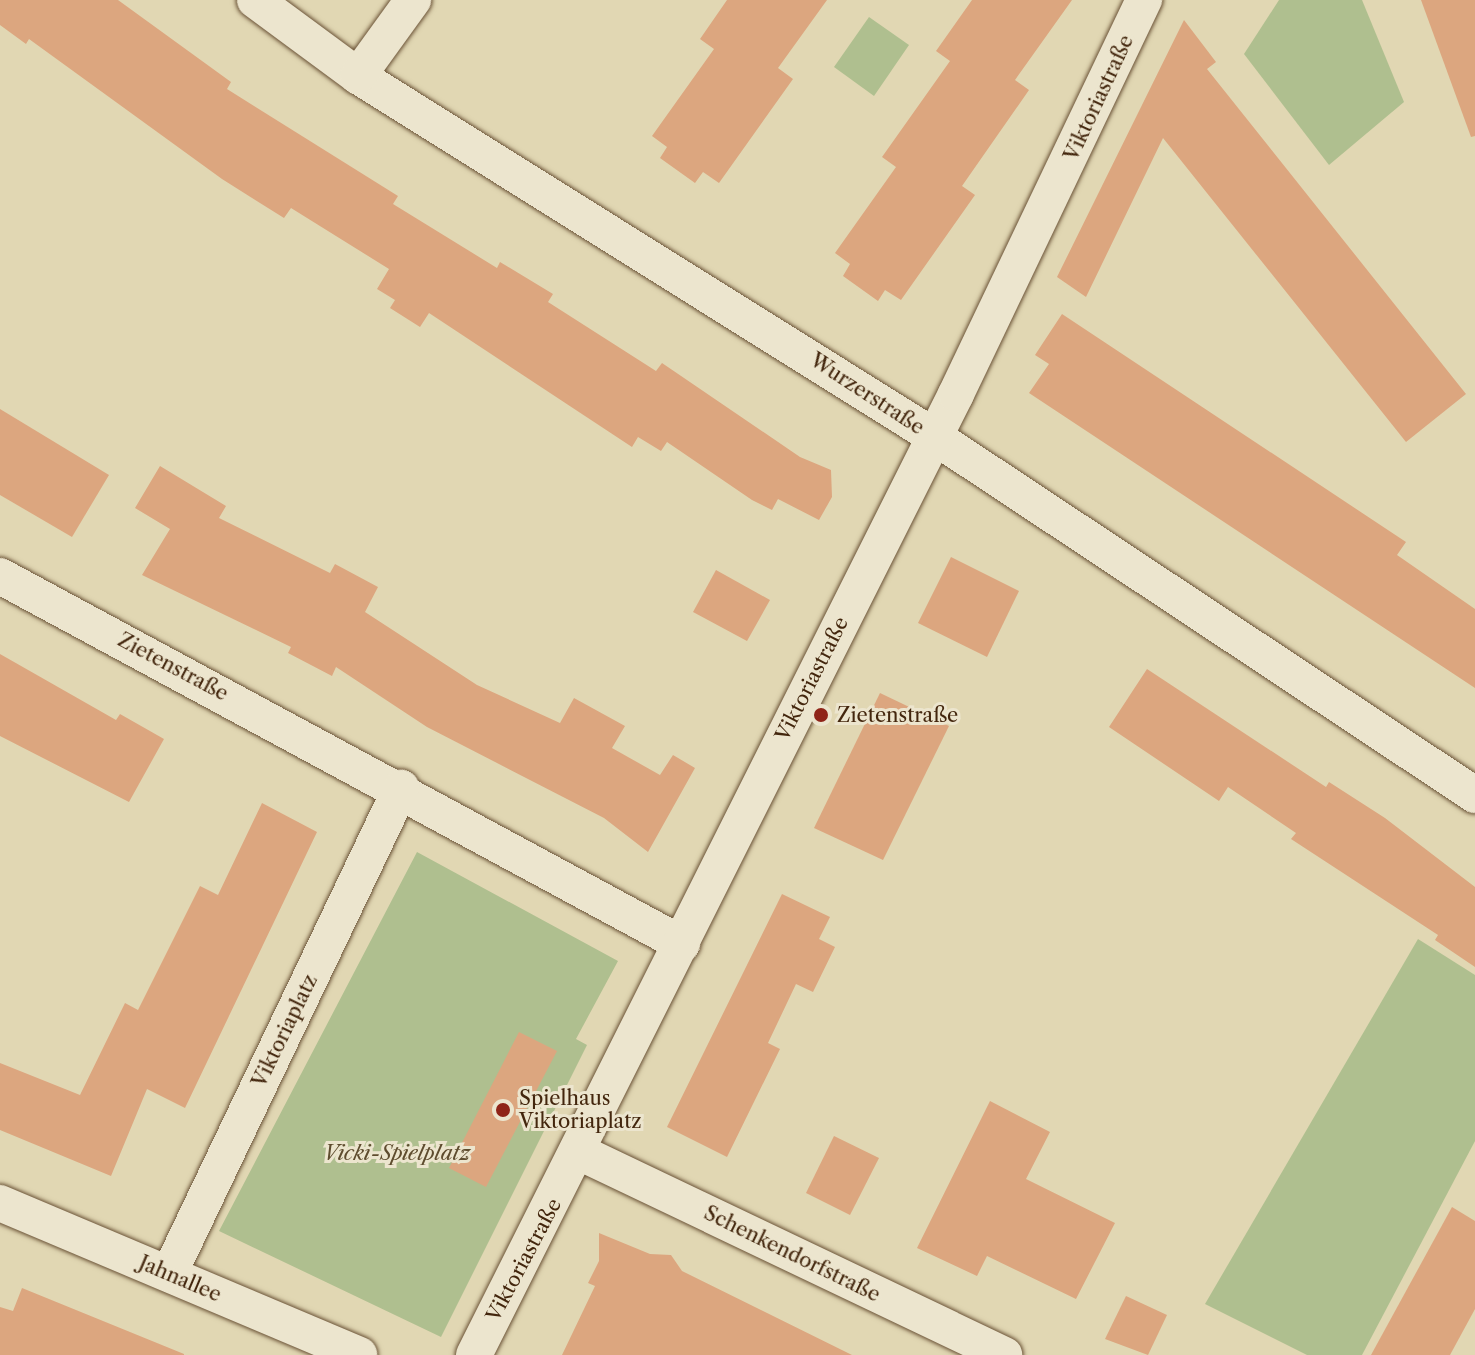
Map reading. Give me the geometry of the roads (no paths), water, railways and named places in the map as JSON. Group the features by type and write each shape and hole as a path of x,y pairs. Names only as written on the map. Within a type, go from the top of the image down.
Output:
{"street":[{"name":"Wurzerstraße","path":"255,0 358,76 935,437 1475,795"},
{"path":"358,76 413,0"},
{"name":"Viktoriastraße","path":"474,1355 581,1153 935,437 1144,0"},
{"name":"Zietenstraße","path":"0,576 401,788 682,944"},
{"name":"Viktoriaplatz","path":"169,1274 401,788"},
{"name":"Schenkendorfstraße","path":"581,1153 1004,1355"},
{"name":"Jahnallee","path":"0,1203 359,1355"}],"place":[{"name":"Zietenstraße","path":"821,715"},
{"name":"Spielhaus Viktoriaplatz","path":"503,1110"}],"park label":[{"name":"Vicki-Spielplatz","path":"397,1153"}]}
